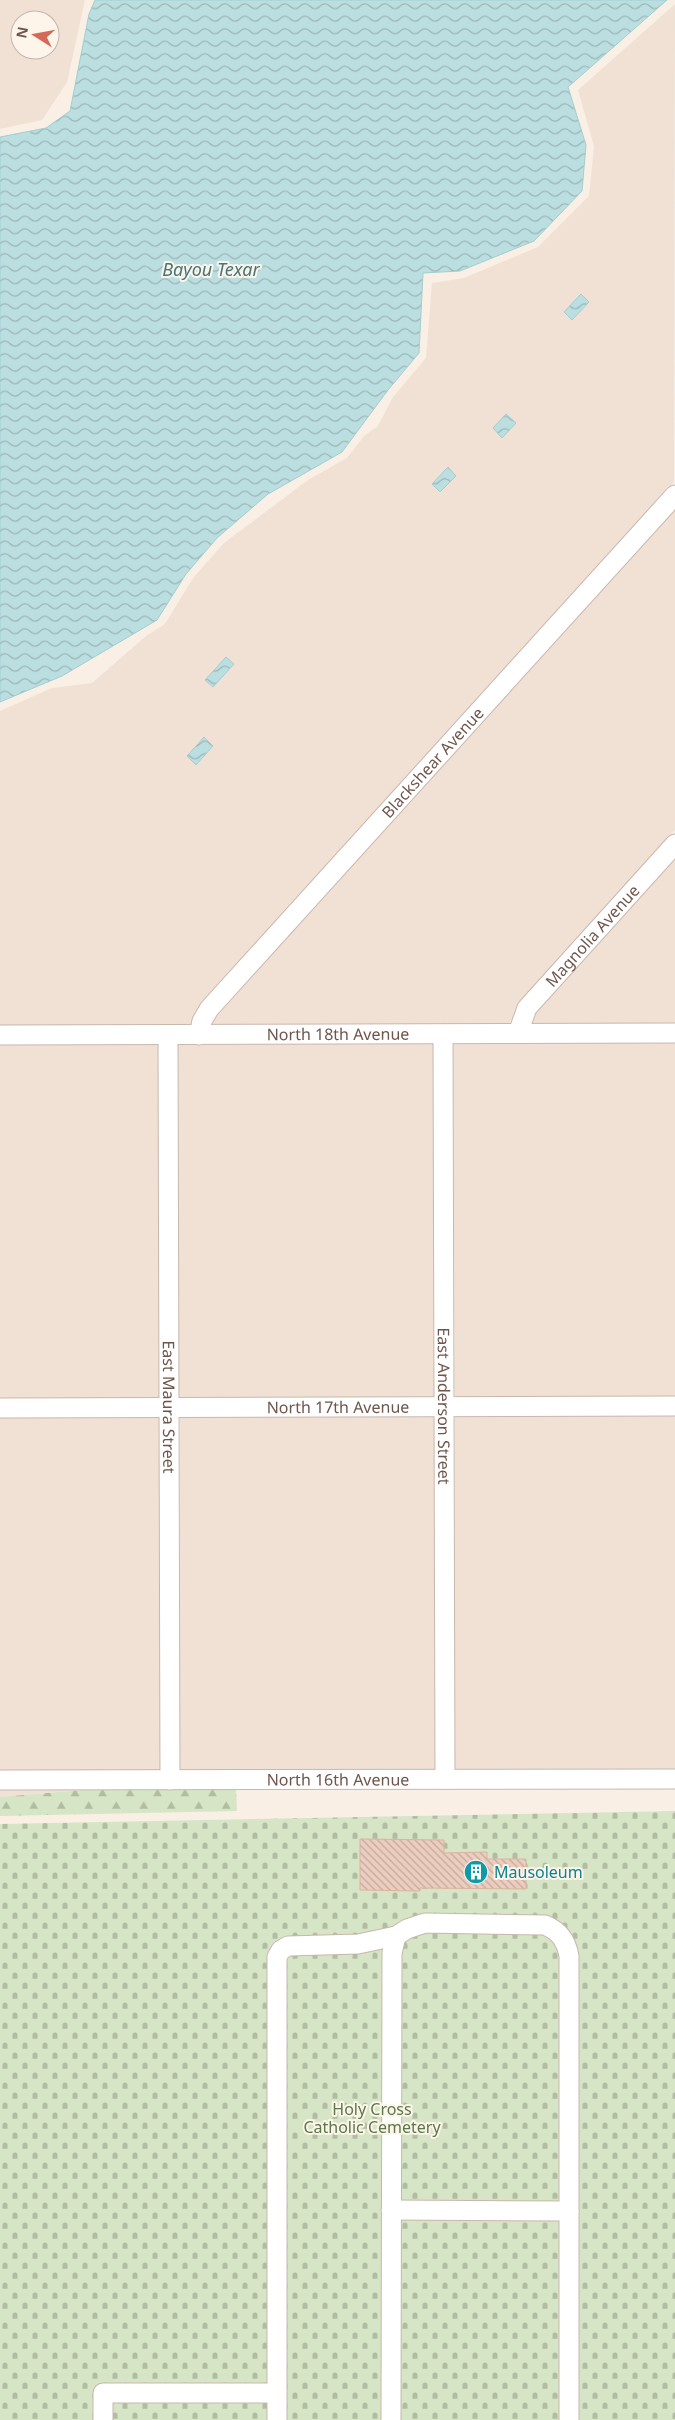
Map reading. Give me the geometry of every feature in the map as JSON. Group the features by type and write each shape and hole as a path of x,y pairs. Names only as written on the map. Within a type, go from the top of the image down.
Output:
{"street":[{"name":"Blackshear Avenue","path":"199,1035 202,1021 209,1009 675,496"},
{"name":"Magnolia Avenue","path":"518,1033 527,1008 675,844"},
{"name":"North 18th Avenue","path":"0,1035 675,1033"},
{"name":"East Anderson Street","path":"443,1034 445,1780"},
{"name":"East Maura Street","path":"168,1035 170,1780"},
{"name":"North 17th Avenue","path":"0,1408 675,1406"},
{"name":"North 16th Avenue","path":"0,1780 675,1779"},
{"path":"277,2420 277,1957 281,1950 288,1946 358,1944 396,1936 407,1929 424,1923 443,1922 533,1924 555,1930 562,1937 570,1956 569,2420"},
{"path":"391,2420 391,1966 396,1936"},
{"path":"391,2210 569,2211"},
{"path":"103,2420 103,2393 276,2393"}],"shaded area":[{"path":"0,0 85,0 67,82 42,120 0,129"},
{"path":"675,4 674,482 201,1004 191,1026 0,1026 0,711 52,688 92,683 146,636 165,624 193,578 224,543 308,480 347,458 364,436 378,426 393,397 426,358 432,283 464,278 538,247 589,196 594,146 578,90"},
{"path":"675,510 675,830 519,1003 509,1025 211,1026 218,1014"},
{"path":"675,858 675,1024 530,1024 536,1013"},
{"path":"517,1042 525,1044 526,1042 675,1042 675,1397 455,1398 453,1043"},
{"path":"198,1043 206,1045 207,1043 433,1043 435,1398 179,1399 178,1044"},
{"path":"0,1044 158,1044 160,1399 0,1399"},
{"path":"435,1415 435,1771 180,1771 180,1416"},
{"path":"455,1415 675,1415 675,1770 455,1771"},
{"path":"0,1416 160,1416 160,1771 0,1772"},
{"path":"0,1789 95,1789 0,1797"}],"green space":[{"path":"95,1789 236,1789 237,1811 0,1816 0,1797"},
{"name":"Holy Cross Catholic Cemetery","path":"675,1811 675,2420 0,2420 0,1824"}],"water":[{"name":"Bayou Texar","path":"95,0 667,0 568,87 586,145 582,191 534,241 460,271 423,273 419,353 388,390 342,452 268,494 217,538 186,574 157,620 62,676 0,702 0,137 46,128 70,111 89,14"},
{"path":"581,294 589,302 572,320 564,312"},
{"path":"506,414 516,423 502,438 493,428"},
{"path":"448,467 456,476 440,492 432,484"},
{"path":"226,657 234,664 213,687 205,680"},
{"path":"204,737 213,746 196,765 187,756"}],"building":[{"name":"Mausoleum","path":"360,1839 444,1840 444,1853 487,1852 487,1859 526,1859 526,1889 420,1888 420,1891 360,1890"}],"place":[{"name":"Mausoleum","path":"476,1872"}]}
